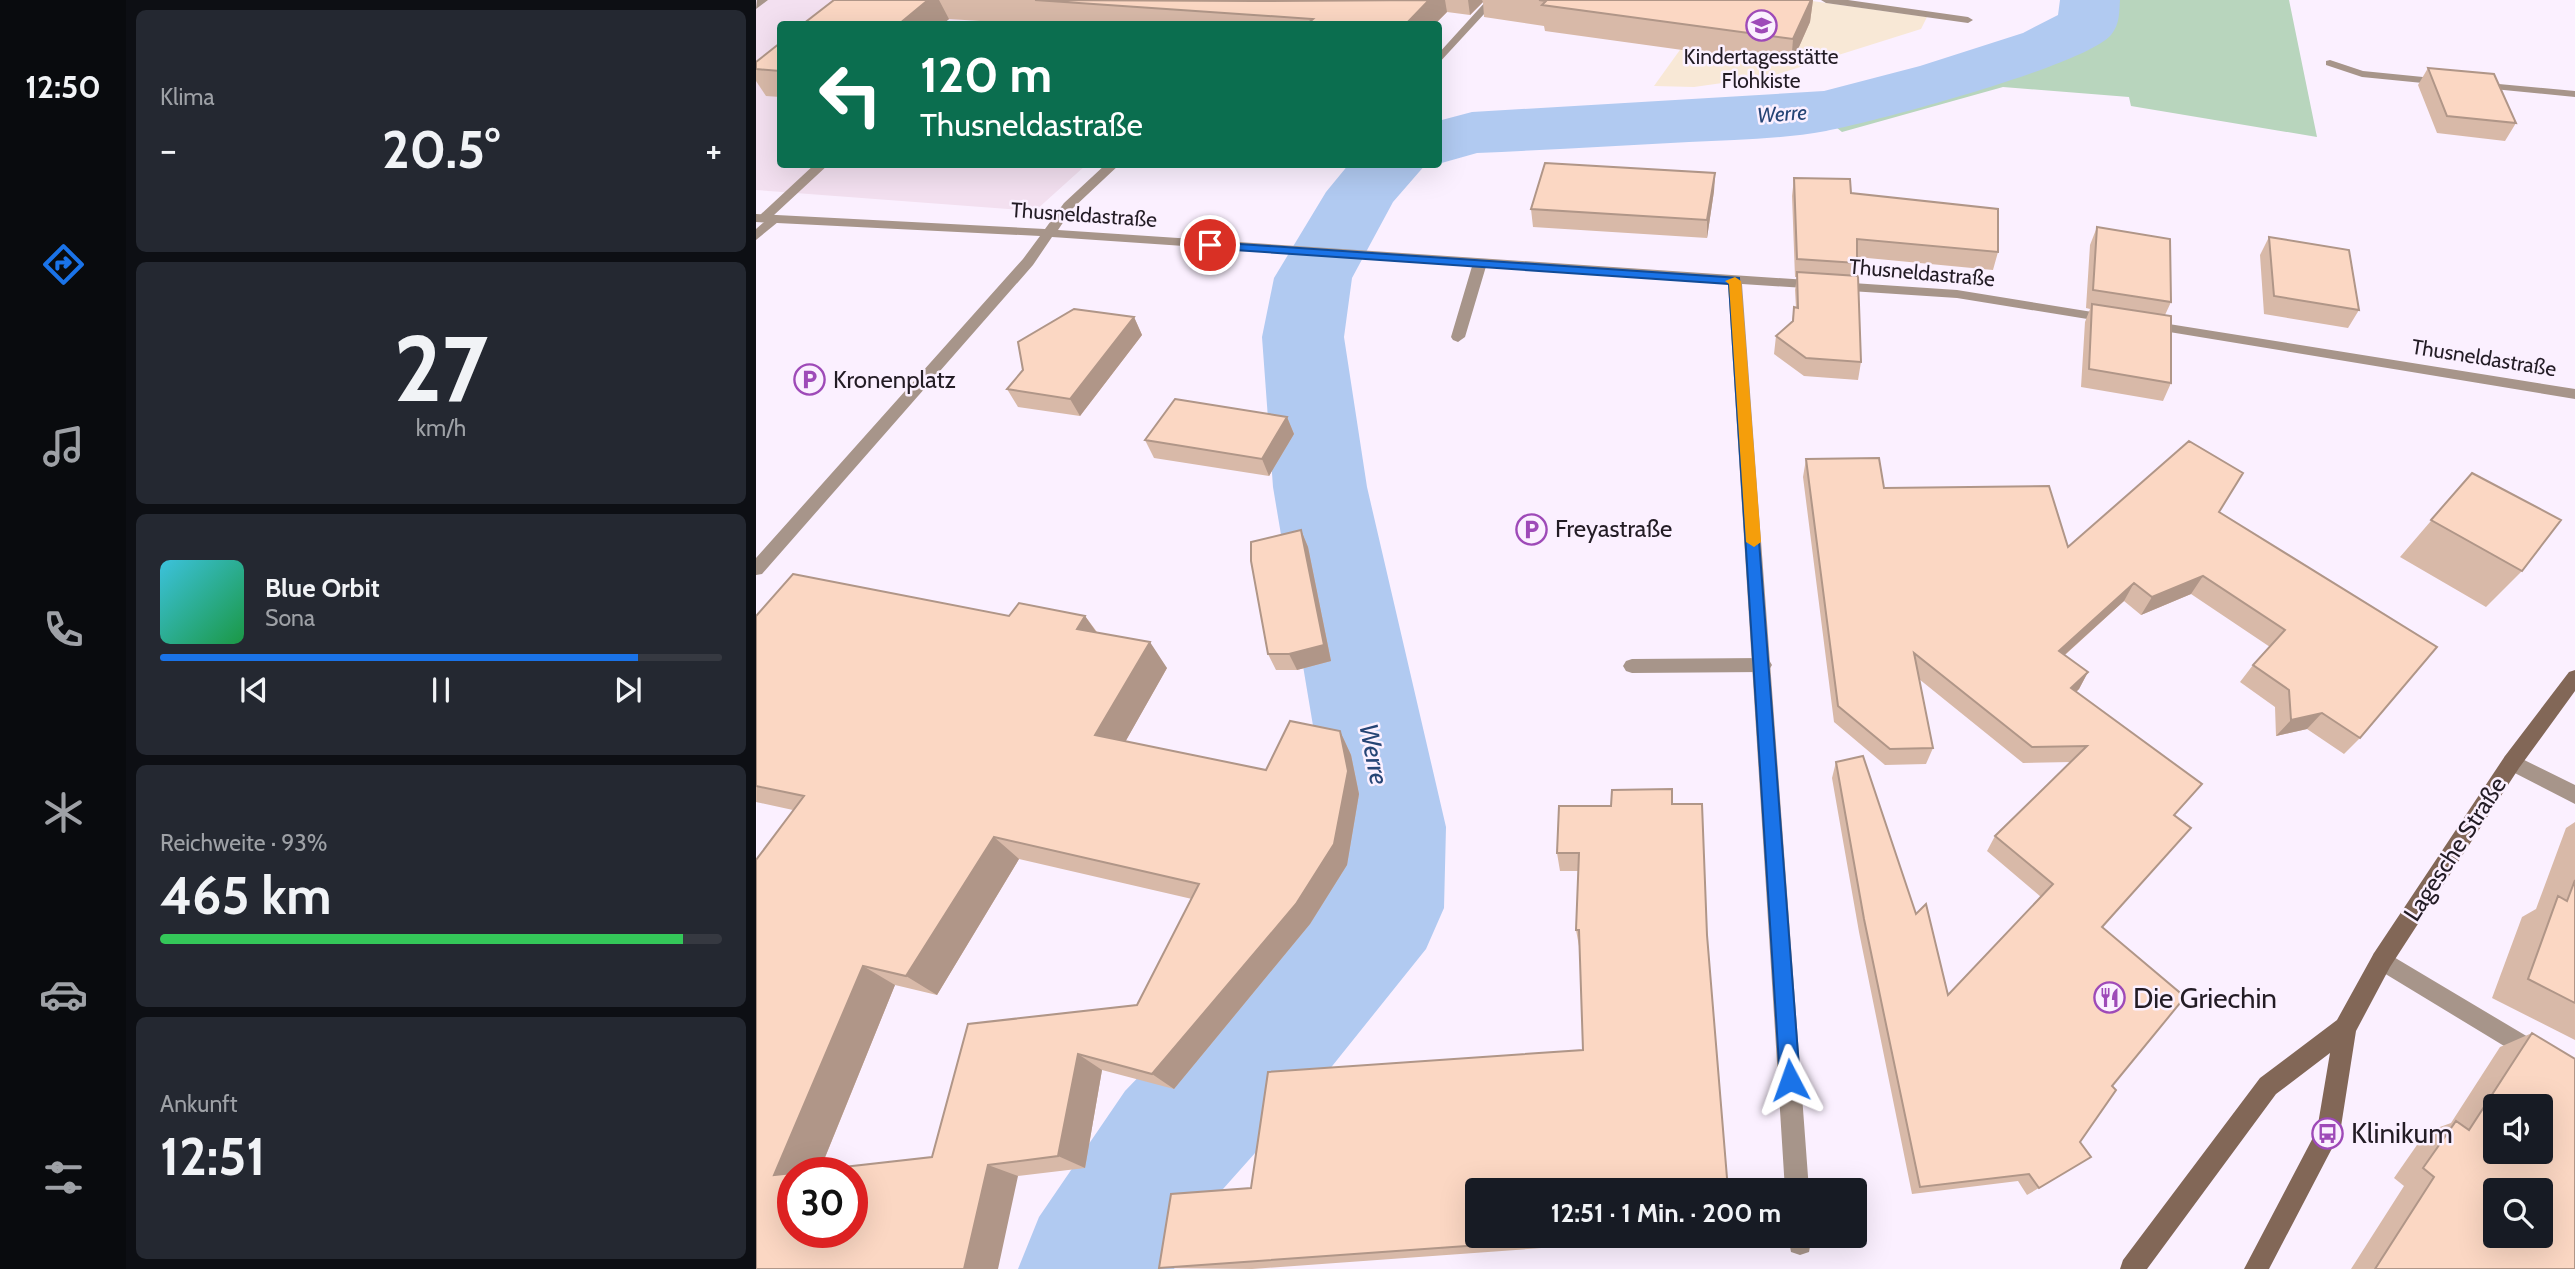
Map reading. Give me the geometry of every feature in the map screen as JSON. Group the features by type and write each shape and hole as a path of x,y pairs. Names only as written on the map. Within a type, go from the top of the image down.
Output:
{"street":[{"path":"756,6 763,0"},
{"path":"1442,56 1492,0"},
{"path":"1826,0 1968,20"},
{"path":"2330,63 2362,74 2457,83"},
{"path":"2470,85 2575,94"},
{"path":"756,236 765,218 819,168"},
{"path":"756,569 1028,262 1068,206 1110,168"},
{"name":"Thusneldastraße","path":"765,218 1050,233 1957,294 2575,394"},
{"path":"1458,337 1480,263"},
{"path":"1735,281 1796,1178"},
{"path":"1632,666 1763,665"},
{"name":"Lagesche Straße","path":"2256,1269 2328,1133 2344,1028 2382,960 2512,762 2575,677"},
{"path":"2512,762 2575,795"},
{"path":"2382,960 2575,1078"},
{"name":"Lagesche Straße","path":"2132,1269 2269,1086 2344,1028"}],"shaded area":[{"path":"756,0 1269,0 1245,21 777,21 777,168 1083,168 1035,211 756,190"},
{"path":"1805,0 1927,17 1921,29 1772,76 1694,87 1654,86 1710,8"}],"green space":[{"path":"2114,0 2289,0 2317,137 2131,106 2129,97 2003,87 1842,132 1831,123 2060,53 2102,29"}],"building":[{"path":"834,0 928,0 903,21 807,21"},
{"path":"1035,0 1429,0 1409,21 1311,21 1313,19"},
{"path":"1539,0 1811,0 1793,39 1542,5 1546,1"},
{"path":"777,45 777,71 756,69 756,62"},
{"path":"2428,68 2494,74 2516,123 2447,116"},
{"path":"1545,163 1715,173 1707,220 1531,209"},
{"path":"1794,178 1850,179 1851,193 1998,209 1998,252 1857,239 1857,263 1797,259"},
{"path":"2097,227 2170,239 2171,302 2093,290"},
{"path":"2269,237 2349,250 2359,310 2274,296"},
{"path":"1797,272 1858,276 1861,362 1806,358 1776,336 1793,321 1794,307 1798,308"},
{"path":"2092,304 2171,316 2171,383 2089,369"},
{"path":"1074,309 1134,317 1070,399 1007,389 1023,370 1018,342"},
{"path":"1175,399 1287,417 1262,459 1145,440"},
{"path":"2189,441 2243,473 2219,512 2437,647 2360,738 2322,713 2291,720 2289,690 2253,665 2285,630 2203,576 2152,597 2134,583 2059,651 2088,672 2071,688 2202,784 2174,815 2191,828 2102,927 2185,997 2112,1086 2116,1090 2080,1142 2091,1157 2039,1188 2029,1174 1920,1187 1864,919 1836,762 1863,756 1916,914 1926,904 1948,995 2053,884 1995,836 2087,746 2032,747 1914,653 1933,748 1890,749 1838,706 1806,459 1879,458 1884,488 2049,486 2068,547"},
{"path":"2472,473 2561,520 2522,571 2431,520"},
{"path":"1301,530 1324,645 1289,654 1268,654 1251,561 1251,542"},
{"path":"793,574 1009,616 1019,603 1085,616 1077,629 1150,642 1095,735 1266,770 1290,721 1340,731 1348,771 1334,844 1296,904 1152,1074 1078,1054 1058,1156 988,1165 964,1269 756,1269 756,860 804,796 756,786 756,616","holes":["994,837 1199,884 1137,1005 968,1024 932,1157 868,1164 868,1248 777,1248 777,1175 774,1175 777,1157 782,1157 863,966 906,976"]},
{"path":"1672,789 1672,804 1702,804 1707,935 1727,1178 1465,1178 1465,1246 1159,1268 1171,1194 1251,1188 1268,1072 1583,1050 1579,930 1576,930 1579,853 1557,853 1559,806 1611,806 1612,790"},
{"path":"2575,880 2575,1003 2528,979 2558,896 2567,901"},
{"path":"2532,1033 2575,1059 2575,1269 2375,1269 2434,1177 2423,1168 2456,1121 2469,1130 2483,1108 2483,1164 2553,1164 2553,1094 2492,1094"}],"waterway":[{"name":"Werre","path":"1442,142 1472,133 1719,120 1825,111 1943,80 2045,46 2088,24 2090,0"},
{"name":"Werre","path":"1091,1269 1174,1140 1283,1024 1383,908 1388,827 1320,487 1303,337 1313,278 1362,192 1387,168"}],"slow traffic":[{"path":"1731,281 1735,281 1754,542"}],"place":[{"name":"Kindertagesstätte Flohkiste","path":"1761,25"},
{"name":"Kronenplatz","path":"810,380"},
{"name":"Freyastraße","path":"1532,529"},
{"name":"Die Griechin","path":"2110,998"},
{"name":"Klinikum","path":"2328,1133"}],"route":[{"path":"1210,245 1735,281 1790,1080"}]}
